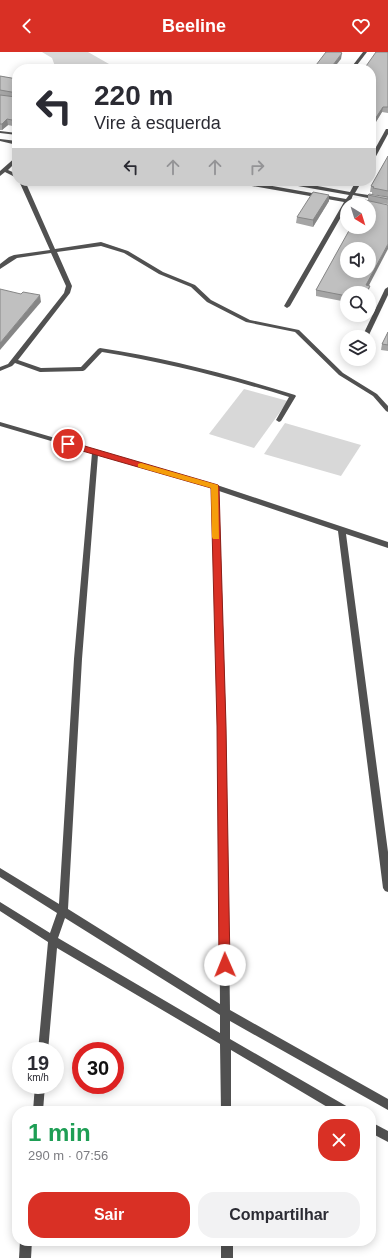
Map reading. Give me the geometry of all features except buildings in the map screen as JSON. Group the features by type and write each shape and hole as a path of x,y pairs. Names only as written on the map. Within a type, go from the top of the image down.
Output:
{"street":[{"path":"356,64 364,52"},
{"path":"376,151 388,130"},
{"path":"0,132 12,133"},
{"path":"0,140 12,142"},
{"path":"2,172 12,163"},
{"path":"2,172 12,175"},
{"path":"0,369 14,361 67,293 69,286 24,186"},
{"path":"263,186 340,200"},
{"path":"308,186 388,200"},
{"path":"350,198 356,186"},
{"path":"376,206 388,208"},
{"path":"287,306 340,215"},
{"path":"0,268 11,258 16,256 101,244 126,252 161,273 193,286 209,301 248,321 297,331 341,374 375,395 388,410"},
{"path":"368,330 388,289"},
{"path":"14,361 40,370 83,369 100,350 143,356 222,375 293,396 279,420"},
{"path":"0,424 215,487 388,545"},
{"path":"44,1042 53,940 63,910 78,659 95,452"},
{"path":"215,487 222,726 226,1106"},
{"path":"342,530 388,888"},
{"path":"0,872 63,910 225,1013 388,1105"},
{"path":"0,906 53,940 336,1106"},
{"path":"38,1106 39,1094"},
{"path":"376,1130 388,1137"},
{"path":"25,1258 26,1246"},
{"path":"227,1246 227,1258"}],"shaded area":[{"path":"42,52 88,52 109,64 54,64 52,58"},
{"path":"244,389 288,401 254,448 209,434"},
{"path":"285,423 361,445 341,476 264,454"}],"slow traffic":[{"path":"141,466 215,487 216,537"}],"route":[{"path":"68,444 215,487 222,726 225,965"}]}
